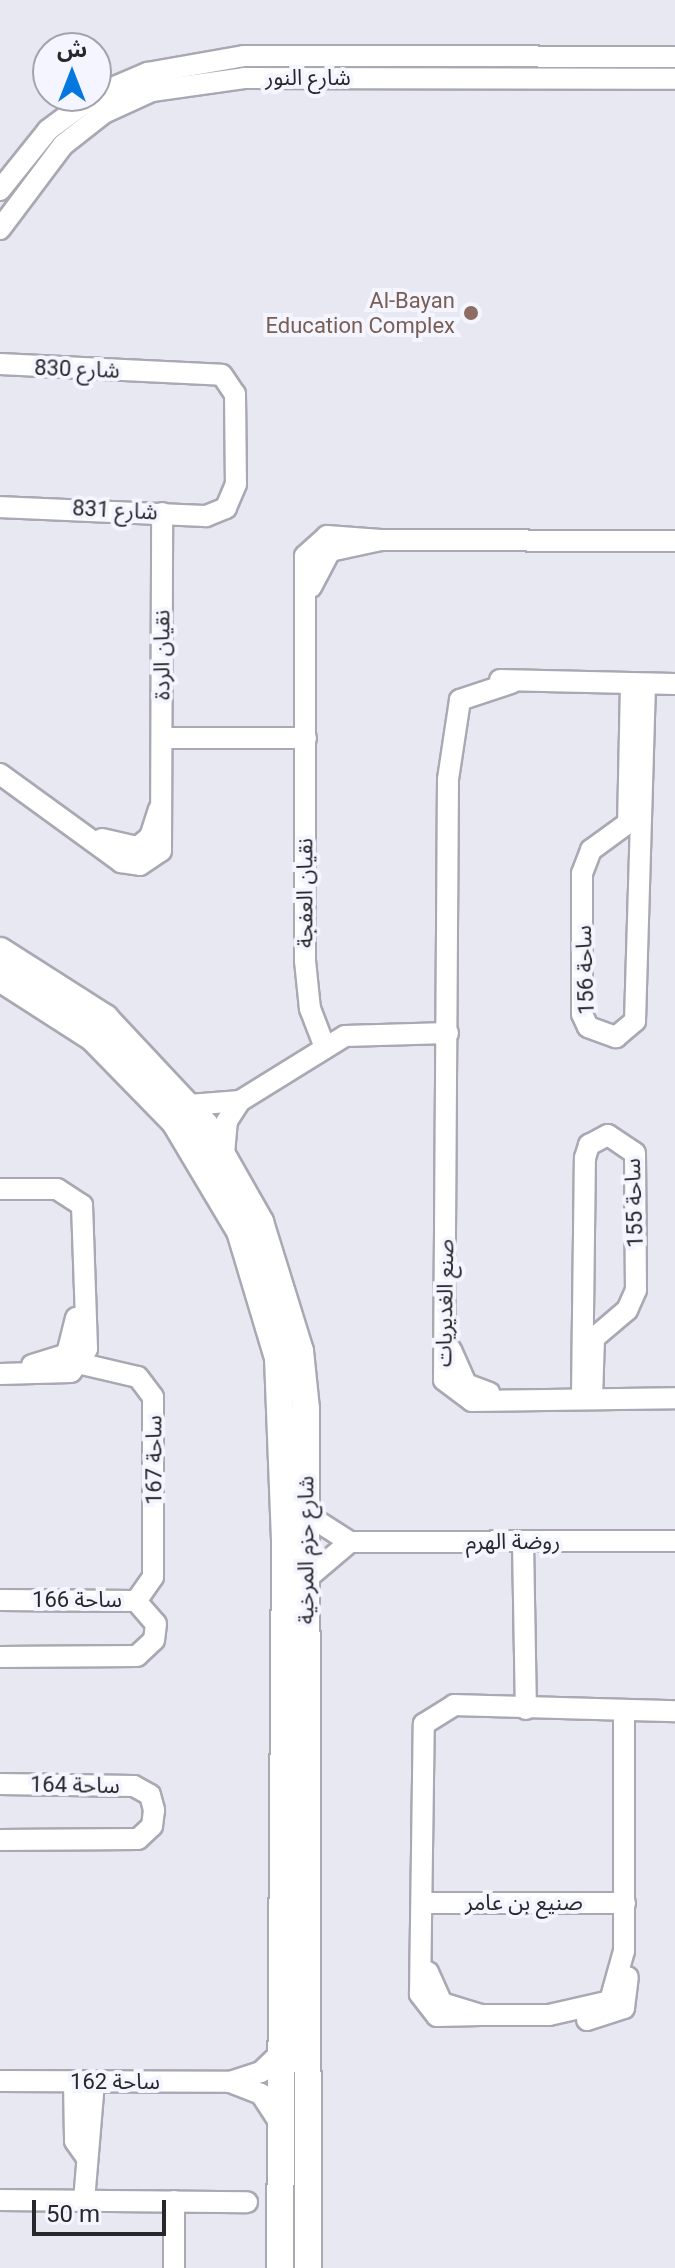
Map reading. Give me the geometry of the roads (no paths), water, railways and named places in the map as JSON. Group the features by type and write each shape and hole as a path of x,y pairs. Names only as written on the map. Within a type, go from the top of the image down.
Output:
{"street":[{"name":"شارع النور","path":"112,88 147,73 244,56 675,57"},
{"name":"شارع النور","path":"0,229 63,145 104,113 152,91 244,78 675,79"},
{"name":"شارع النور","path":"0,190 48,130 72,112"},
{"name":"شارع 830","path":"0,364 155,371 212,382 232,413 236,490 226,508 196,512"},
{"name":"شارع 831","path":"0,507 33,505 162,513 196,512"},
{"name":"شارع 831","path":"0,516 33,505"},
{"name":"نقيان الردة","path":"0,774 84,832 123,849 138,847 155,828 163,797 162,513"},
{"name":"نقيان العفجة","path":"324,1045 306,987 306,614 322,556 381,540 675,541"},
{"name":"صنع الغديريات","path":"675,684 511,683 460,700 448,779 444,1380 461,1397 675,1398"},
{"name":"ساحة 156","path":"638,684 639,862 635,1021 616,1037 600,1035 582,1014 582,873 588,854 628,823 638,684"},
{"path":"162,738 306,738"},
{"path":"605,842 639,862"},
{"name":"شارع حزم المرخية","path":"0,951 105,1018 189,1105 224,1154 260,1222 300,1351 306,1514 308,2268"},
{"name":"شارع حزم المرخية","path":"0,978 93,1038 175,1122 214,1178 261,1288 282,1413 280,2268"},
{"path":"224,1154 227,1121 240,1101 324,1045 367,1032 448,1033"},
{"path":"189,1105 240,1101"},
{"name":"ساحة 155","path":"620,1137 637,1164 636,1290 627,1310 612,1319 594,1338 587,1397 580,1300 585,1158 598,1138 620,1137"},
{"path":"0,1189 57,1189 82,1205 82,1364"},
{"path":"0,1202 55,1200 73,1215 76,1331 67,1354 53,1363 0,1364"},
{"path":"580,1300 612,1319"},
{"name":"ساحة 167","path":"0,1374 61,1374 82,1364 138,1377 153,1397 153,1577 136,1601"},
{"path":"305,1580 350,1542 306,1514"},
{"name":"روضة الهرم","path":"350,1542 675,1541"},
{"path":"523,1542 526,1709"},
{"name":"ساحة 166","path":"0,1600 136,1601 156,1624 154,1640 137,1656 0,1657"},
{"path":"624,1712 624,1951 627,1997 614,2016 481,2015 435,1996 423,1943 424,1724 445,1706 675,1711"},
{"name":"ساحة 164","path":"0,1784 134,1786 150,1795 154,1817 138,1839 0,1840"},
{"name":"صنيع بن عامر","path":"424,1903 625,1903"},
{"name":"ساحة 162","path":"0,2081 230,2082 261,2072 281,2053"},
{"path":"84,2082 84,2201"},
{"name":"ساحة 162","path":"230,2082 261,2094 280,2123"},
{"path":"0,2200 247,2202"},
{"path":"174,2201 174,2268"}],"place":[{"name":"Al-Bayan Education Complex","path":"471,313"}]}
